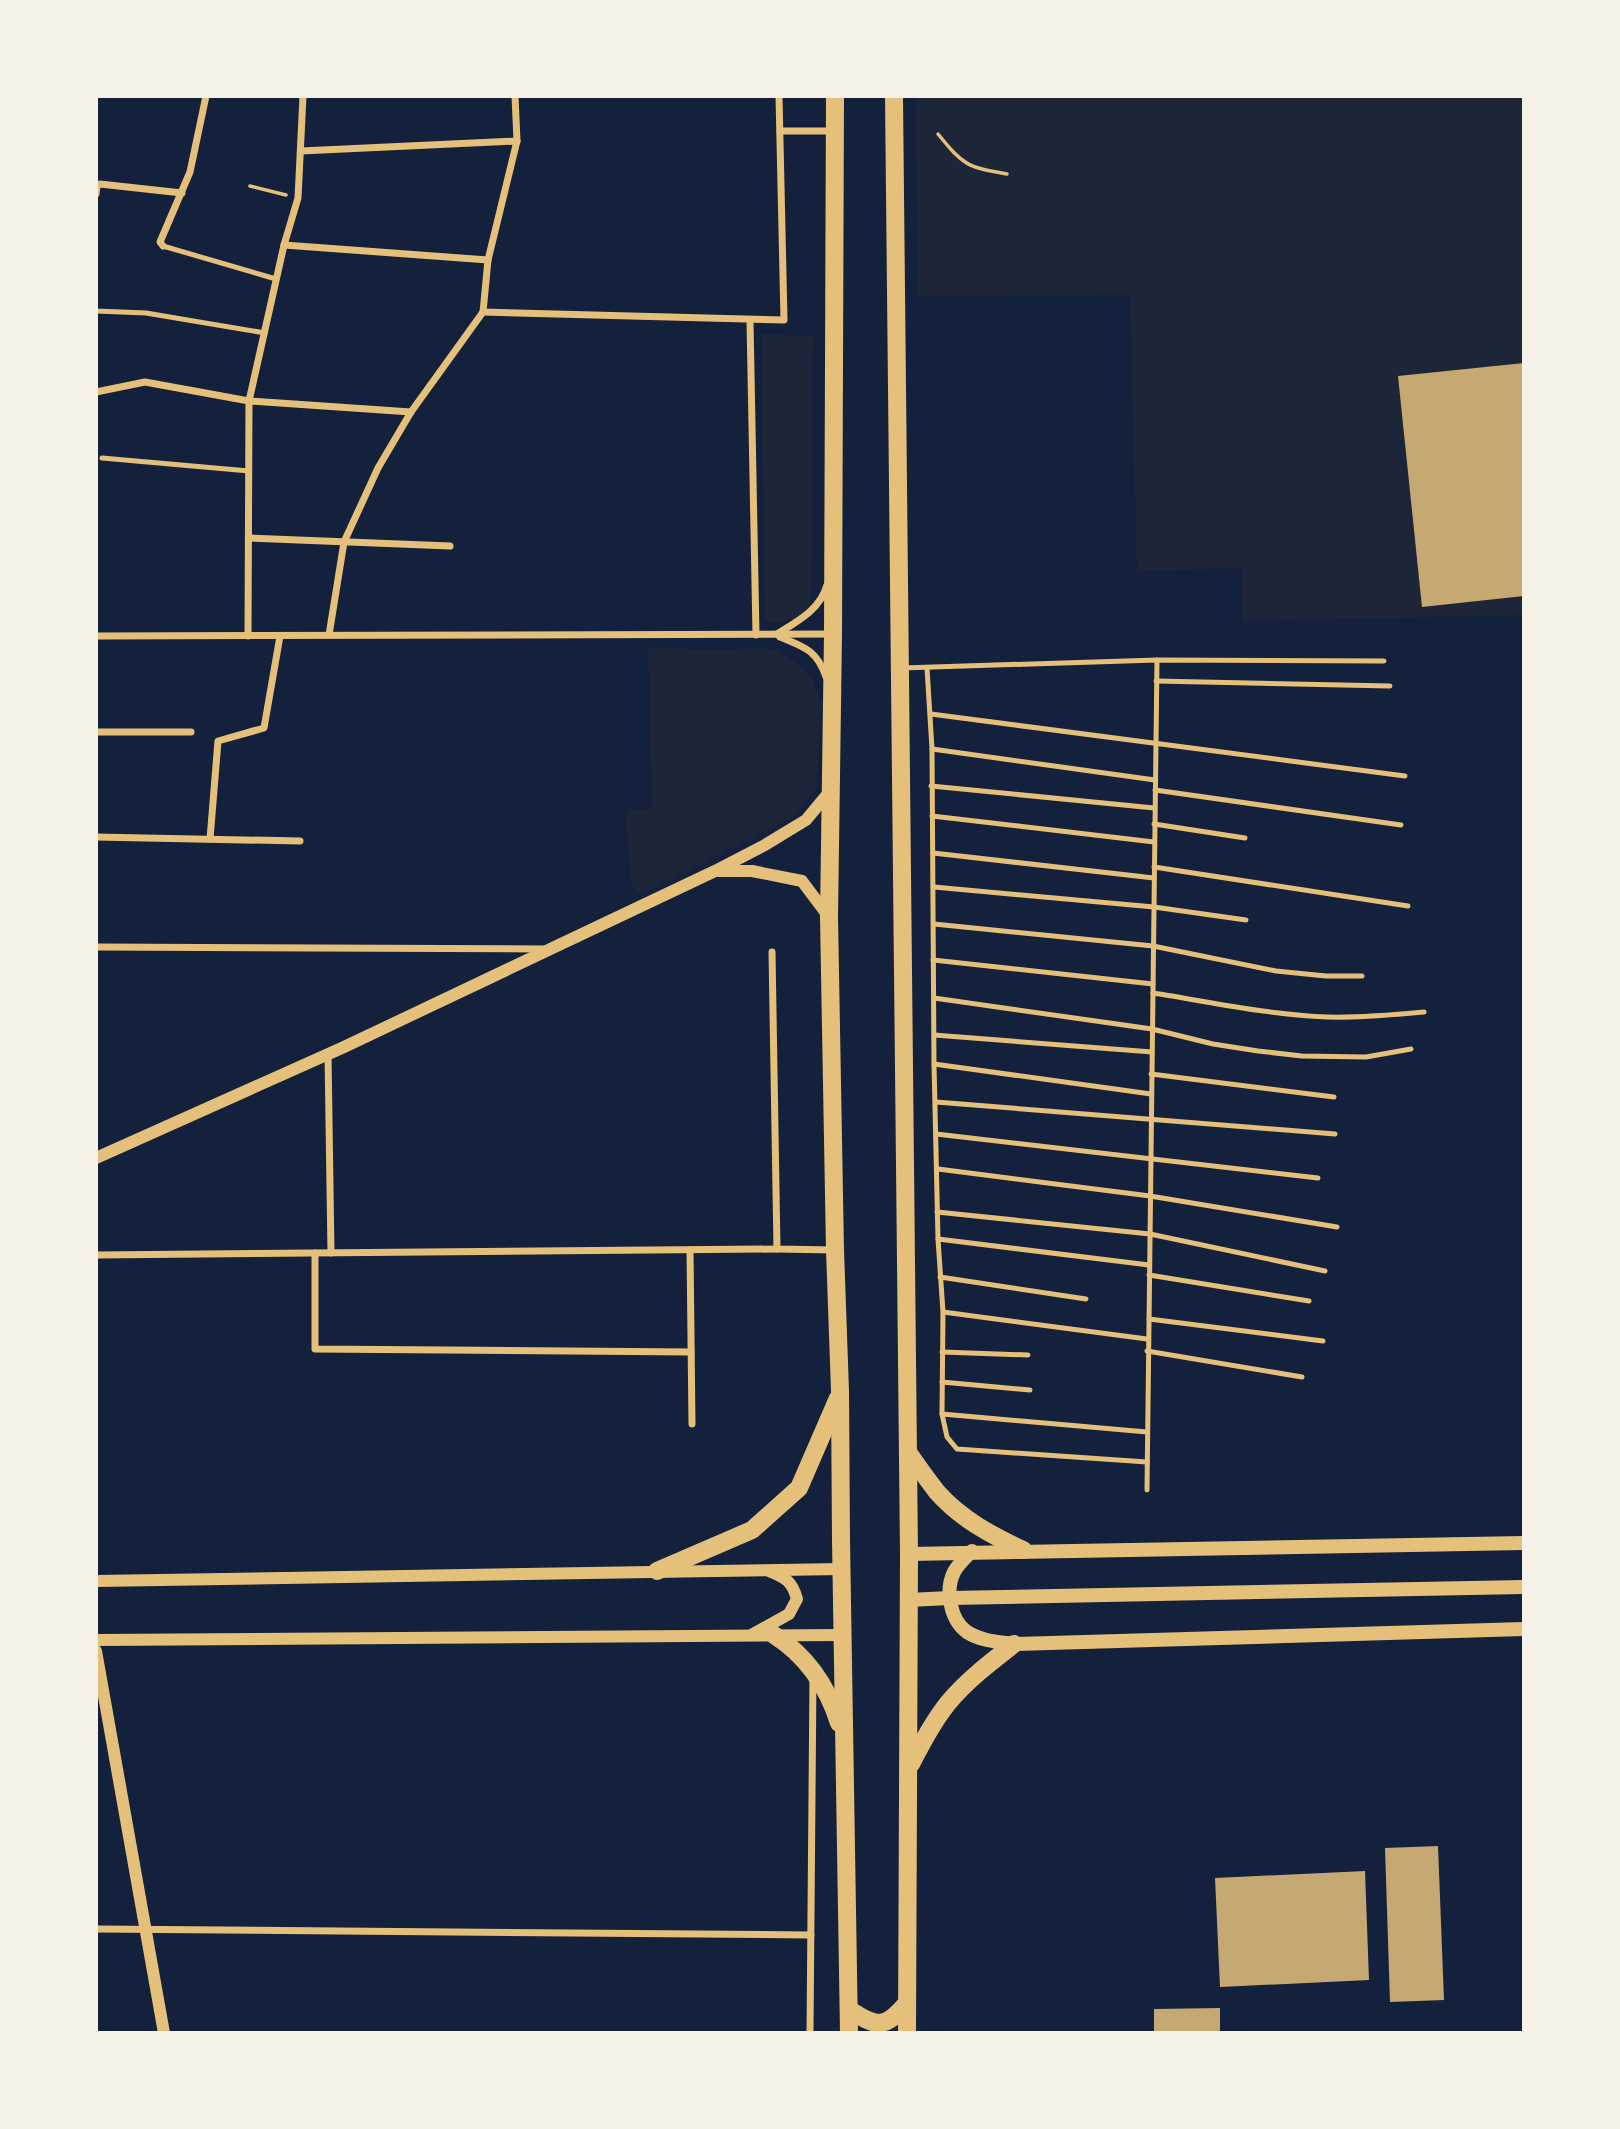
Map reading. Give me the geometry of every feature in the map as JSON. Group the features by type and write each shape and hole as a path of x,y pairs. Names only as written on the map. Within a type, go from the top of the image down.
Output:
{"main road":[{"path":"835,96 834,561 829,917 840,1391 849,2033"},
{"path":"894,96 909,1554 907,2033"},
{"path":"657,1571 752,1530 799,1488 840,1391"},
{"path":"908,1452 938,1492 962,1516 986,1532 1023,1550"},
{"path":"909,1554 1524,1543"},
{"path":"972,1551 953,1574 949,1598 958,1622 966,1631 985,1640 1014,1644 1524,1629"},
{"path":"909,1600 1524,1587"},
{"path":"774,1635 791,1646 813,1669 832,1702 845,1744"},
{"path":"909,1767 949,1703 967,1683 1014,1644"},
{"path":"850,2010 867,2021 884,2023 895,2017 906,2004"}],"street":[{"path":"163,246 160,242 190,172 206,96"},
{"path":"248,636 249,401 284,245 298,198 303,96"},
{"path":"329,635 344,542 378,468 411,412 483,312 488,260 516,141 515,96"},
{"path":"483,312 784,320 779,96"},
{"path":"780,131 834,131"},
{"path":"301,151 516,141"},
{"path":"96,194 100,184 183,193"},
{"path":"284,245 488,260"},
{"path":"750,321 756,635"},
{"path":"96,392 145,382 249,401 411,412"},
{"path":"249,538 450,546"},
{"path":"776,635 811,612 824,596 834,561"},
{"path":"776,635 810,650 821,662 832,699"},
{"path":"96,636 833,635"},
{"path":"210,839 218,741 264,728 280,636"},
{"path":"96,732 191,733"},
{"path":"96,1158 328,1054 715,871 806,820 831,790"},
{"path":"96,837 300,841"},
{"path":"715,871 752,871 802,881 829,917"},
{"path":"96,947 553,949"},
{"path":"772,952 777,1249"},
{"path":"328,1054 331,1253"},
{"path":"690,1250 692,1424"},
{"path":"96,1255 835,1250"},
{"path":"316,1253 315,1349 691,1352"},
{"path":"96,1581 842,1569"},
{"path":"749,1635 789,1614 797,1599 793,1585 782,1576 766,1570"},
{"path":"96,1640 843,1635"},
{"path":"96,1651 164,2033"},
{"path":"810,2033 813,1669"},
{"path":"96,1929 811,1936"}],"lane":[{"path":"163,246 276,279"},
{"path":"96,311 146,313 265,333"},
{"path":"103,458 249,471"},
{"path":"899,668 1157,660 1384,661"},
{"path":"1147,1490 1157,660"},
{"path":"927,667 932,749 934,1064 937,1212 943,1312 942,1414 947,1437 957,1449 1147,1462"},
{"path":"1156,681 1390,686"},
{"path":"931,714 1405,776"},
{"path":"932,749 1155,780"},
{"path":"932,786 1154,808"},
{"path":"1154,790 1401,825"},
{"path":"932,816 1154,842"},
{"path":"1154,824 1245,838"},
{"path":"933,853 1154,877"},
{"path":"1154,867 1408,906"},
{"path":"934,887 1154,907 1246,920"},
{"path":"934,924 1153,946 1276,971 1362,976"},
{"path":"933,960 1153,984"},
{"path":"1153,993 1277,1013 1314,1016 1373,1017 1424,1012"},
{"path":"934,998 1152,1029 1213,1044 1302,1056 1367,1057 1411,1049"},
{"path":"934,1035 1152,1052"},
{"path":"934,1064 1151,1094"},
{"path":"1152,1074 1334,1097"},
{"path":"936,1102 1335,1134"},
{"path":"936,1134 1318,1178"},
{"path":"938,1169 1150,1196 1337,1227"},
{"path":"937,1212 1150,1234 1325,1271"},
{"path":"938,1239 1149,1265"},
{"path":"1149,1275 1309,1301"},
{"path":"940,1277 1086,1299"},
{"path":"943,1312 1147,1339"},
{"path":"1149,1319 1323,1341"},
{"path":"943,1352 1028,1355"},
{"path":"1147,1352 1302,1377"},
{"path":"942,1382 1030,1390"},
{"path":"942,1414 1147,1432"}],"path":[{"path":"938,134 958,159 976,169 1007,174"},
{"path":"250,186 298,198"}],"shaded area":[{"path":"916,96 1524,96 1524,615 1242,621 1241,568 1137,571 1130,295 918,297"},
{"path":"761,334 813,336 811,612 778,623 765,620"},
{"path":"648,647 712,650 763,648 779,652 798,664 811,678 821,701 817,788 794,816 642,894 632,887 625,812 652,808"}],"building":[{"path":"1524,363 1524,596 1422,607 1398,376"},
{"path":"1438,1846 1444,2000 1390,2002 1385,1848"},
{"path":"1365,1871 1369,1980 1220,1987 1215,1878"},
{"path":"1220,2008 1220,2033 1154,2033 1154,2009"}]}
